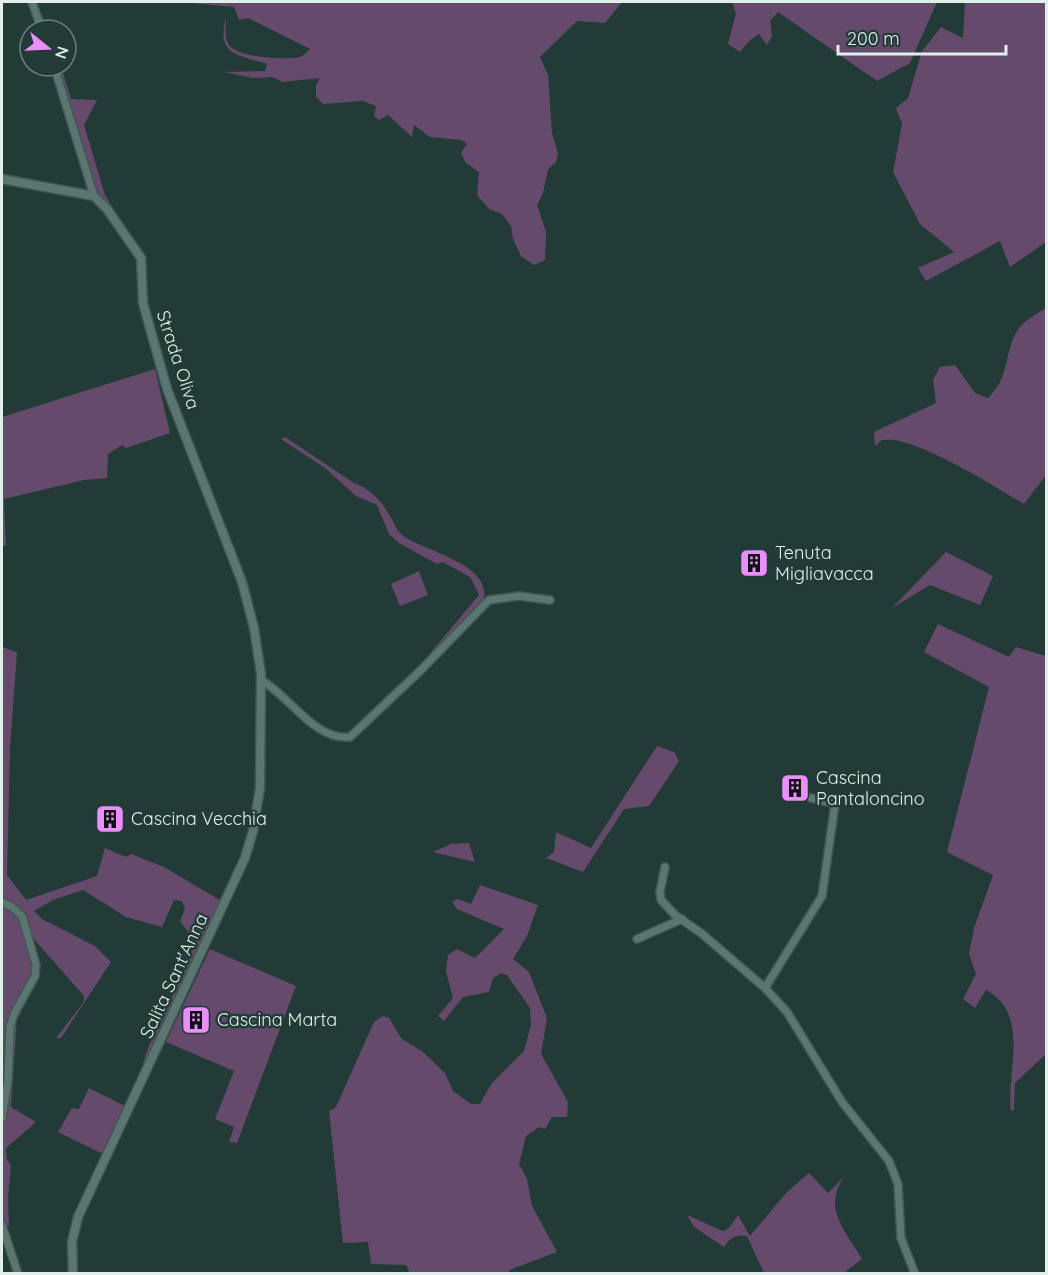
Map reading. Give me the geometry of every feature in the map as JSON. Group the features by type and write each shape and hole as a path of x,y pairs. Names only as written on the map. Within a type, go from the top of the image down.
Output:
{"street":[{"path":"32,2 38,18"},
{"name":"Strada Oliva","path":"58,78 94,196 107,209 141,258 143,303 167,389 242,582 254,628 261,677"},
{"path":"2,179 94,196"},
{"path":"261,677 309,721 331,732 350,737 421,670 489,600 519,596 550,600"},
{"name":"Salita Sant'Anna","path":"73,1274 72,1242 78,1217 227,900 249,844 260,783 261,677"},
{"path":"765,988 817,906 824,887 835,804 811,798"},
{"path":"664,867 661,900 765,988 795,1021 842,1102 889,1161 898,1184 901,1238 915,1274"},
{"path":"2,902 22,916 36,965 34,976 14,1014 10,1028 8,1080 2,1118"},
{"path":"637,939 682,919"},
{"path":"2,1225 18,1274"}],"shaded area":[{"path":"181,2 622,2 605,23 577,21 540,57 548,75 552,133 558,153 556,162 548,169 543,193 537,205 546,232 545,260 534,265 521,256 513,239 511,226 502,214 489,209 477,195 479,172 466,163 461,153 467,144 461,140 430,137 414,125 412,137 388,115 379,120 374,116 376,106 363,101 323,104 316,97 316,85 320,78 283,82 272,77 253,78 224,72 265,71 267,64 238,55 227,46 224,39 226,17 227,42 242,53 262,57 292,58 302,56 310,49 248,18 239,20 234,7"},
{"path":"732,2 937,2 910,63 877,81 778,12 770,21 772,36 767,45 759,34 740,52 728,44 736,14"},
{"path":"965,2 1046,2 1046,242 1010,267 1000,241 926,281 918,268 954,252 920,224 893,172 902,124 896,108 908,98 922,51 941,27 963,38"},
{"path":"61,78 65,78 71,99 97,100 84,125 105,195 127,231 98,195"},
{"path":"1046,308 1046,475 1024,504 954,463 913,445 895,440 882,440 875,446 874,432 936,403 933,380 940,367 955,365 975,393 988,398 1004,373 1014,337 1019,328 1028,319"},
{"path":"155,369 170,433 126,448 122,445 108,454 107,478 84,480 4,499 6,546 2,545 2,417"},
{"path":"285,437 375,496 402,535 455,560 478,577 484,589 483,602 416,670 479,595 470,577 443,562 437,564 399,543 389,534 377,505 356,496 325,468 281,439"},
{"path":"946,552 993,576 980,605 930,585 892,608"},
{"path":"419,571 428,595 400,606 391,584"},
{"path":"938,624 1009,657 1016,647 1046,656 1046,1054 1015,1083 1014,1110 1011,1111 1014,1044 1008,1013 1000,1000 986,990 975,1008 963,999 976,974 969,954 974,928 993,875 947,852 989,687 924,652"},
{"path":"2,647 17,652 10,748 7,875 26,900 97,876 105,848 126,857 131,854 164,867 223,902 147,1068 143,1063 148,1047 184,972 195,941 180,921 185,909 182,901 174,900 162,927 126,917 83,890 53,900 34,911 42,919 95,946 111,962 61,1038 56,1038 83,1003 84,996 33,938 41,968 21,1007 21,1014 17,1016 11,1107 36,1122 6,1148 7,1160 11,1165 8,1199 9,1225 2,1229 2,1063 4,1057 2,1055"},
{"path":"657,746 674,752 679,761 649,806 624,809 583,872 546,858 554,852 556,832 591,848"},
{"path":"469,843 475,862 433,852 451,844"},
{"path":"480,885 538,905 527,936 513,959 529,972 547,1018 541,1054 568,1102 567,1117 552,1117 545,1129 539,1127 526,1136 519,1164 527,1179 532,1206 557,1252 509,1270 509,1273 410,1273 406,1265 371,1264 368,1242 343,1243 329,1111 336,1107 374,1022 383,1016 389,1018 401,1038 423,1052 445,1073 453,1091 471,1104 480,1104 491,1084 524,1051 531,1025 530,1008 507,975 501,973 493,978 489,992 463,997 444,1021 438,1016 453,998 446,971 448,955 457,949 475,958 504,929 457,909 452,902 457,899 471,904"},
{"path":"210,949 296,986 237,1143 229,1142 234,1127 215,1119 234,1071 166,1042"},
{"path":"89,1088 127,1107 103,1154 58,1132 72,1108 79,1109"},
{"path":"809,1173 828,1193 845,1176 835,1199 838,1219 862,1259 844,1273 764,1273 747,1236 734,1237 724,1247 694,1227 687,1215 723,1231 729,1228 738,1215 750,1236 786,1193"}],"place":[{"name":"Tenuta Migliavacca","path":"754,563"},
{"name":"Cascina Pantaloncino","path":"795,788"},
{"name":"Cascina Vecchia","path":"110,819"},
{"name":"Cascina Marta","path":"196,1020"}]}
